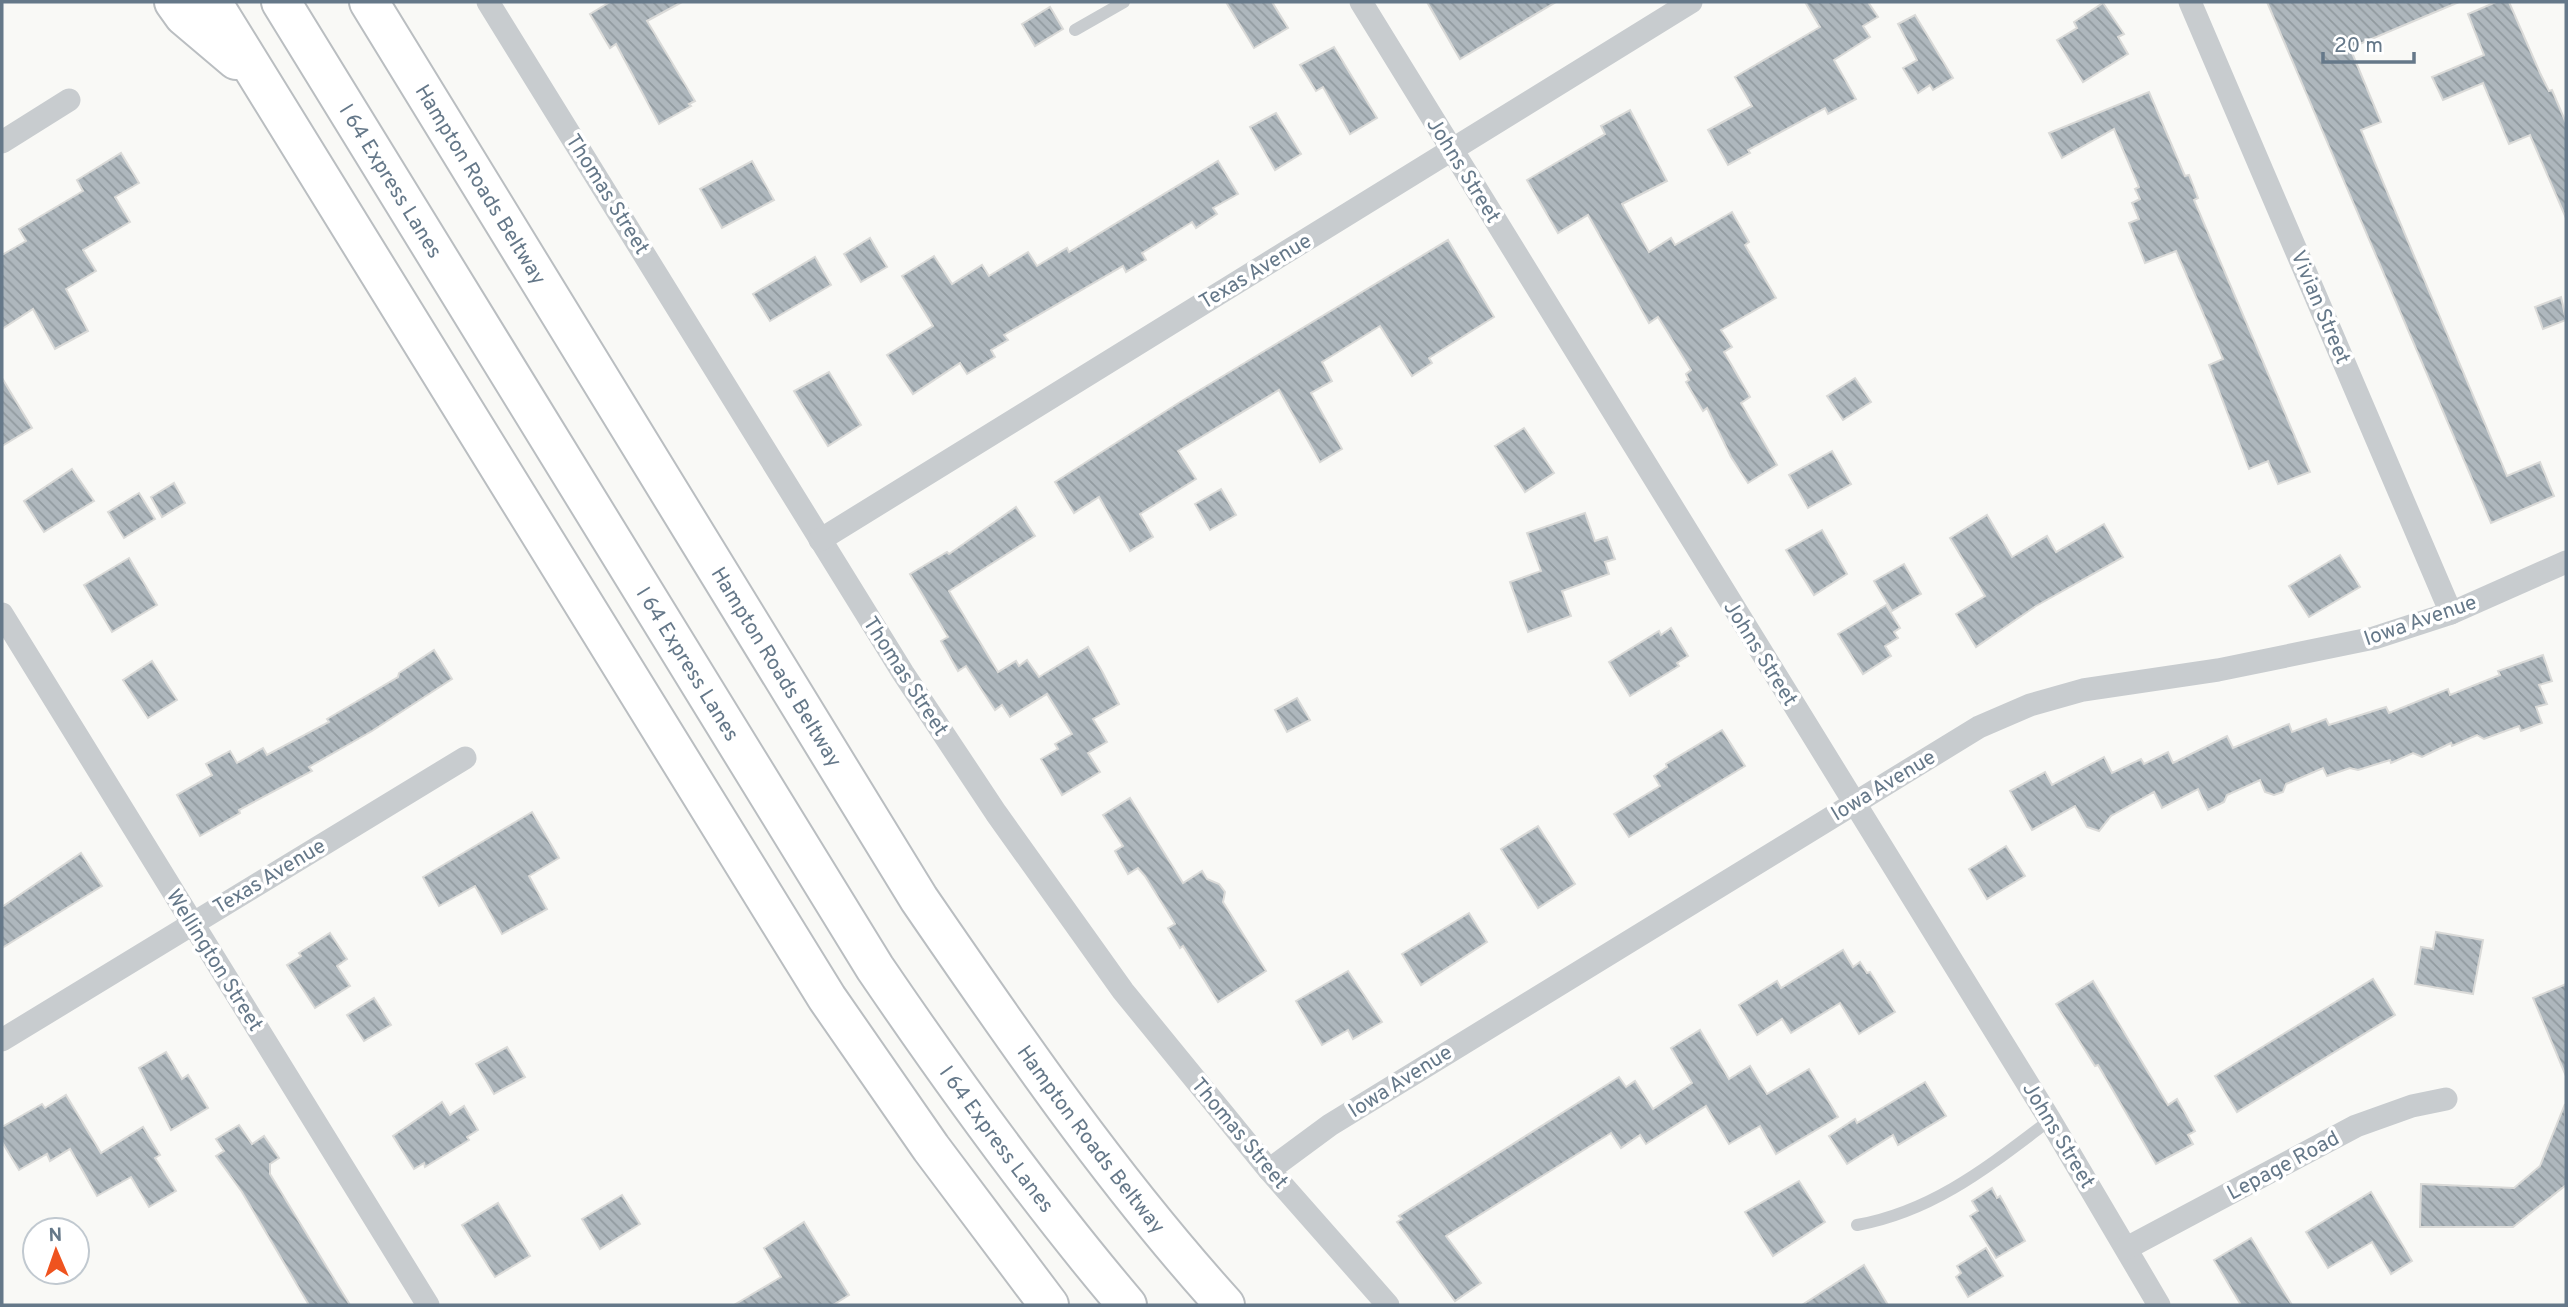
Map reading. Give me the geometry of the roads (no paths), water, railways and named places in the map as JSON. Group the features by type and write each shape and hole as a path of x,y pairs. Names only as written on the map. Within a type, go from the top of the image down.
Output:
{"highway":[{"path":"174,2 184,16 259,79"},
{"path":"212,2 828,998 931,1148 1049,1305"},
{"name":"I 64 Express Lanes","path":"281,2 875,968 967,1103 1072,1241 1127,1305"},
{"name":"Hampton Roads Beltway","path":"375,8 919,899 1016,1041 1119,1179 1225,1305"}],"street":[{"name":"Thomas Street","path":"488,2 820,540 996,813 1123,991 1269,1170 1388,1305"},
{"name":"Johns Street","path":"1361,2 2050,1120 2159,1305"},
{"name":"Texas Avenue","path":"820,540 1691,2"},
{"name":"Vivian Street","path":"2190,2 2451,613"},
{"path":"2,142 69,100"},
{"name":"Iowa Avenue","path":"1269,1170 1330,1125 1979,727 2030,705 2083,690 2218,670 2374,638 2451,613 2566,562"},
{"name":"Wellington Street","path":"2,614 428,1305"},
{"name":"Texas Avenue","path":"2,1040 464,758"},
{"name":"Lepage Road","path":"2127,1248 2356,1126 2412,1106 2446,1099"}],"lane":[{"path":"1075,30 1124,2"},
{"path":"1857,1225 1892,1218 1926,1205 1989,1166 2050,1120"}]}
